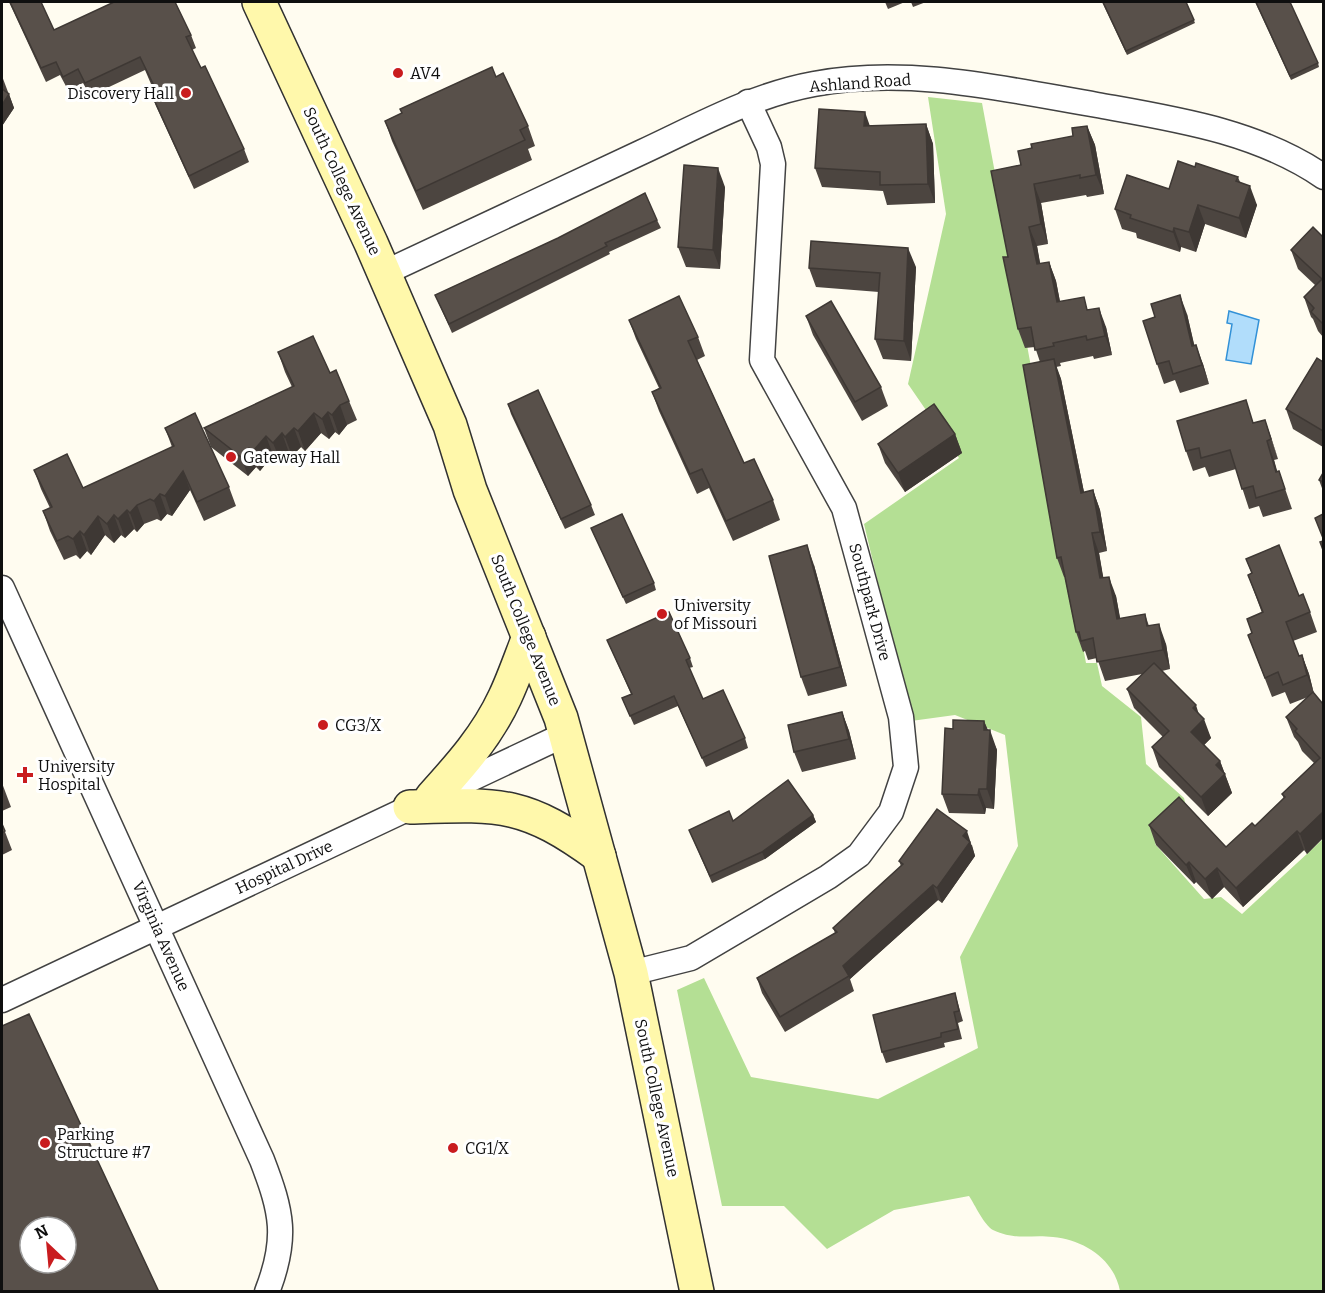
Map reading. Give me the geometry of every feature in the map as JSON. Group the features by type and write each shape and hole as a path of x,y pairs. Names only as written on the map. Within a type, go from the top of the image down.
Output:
{"main road":[{"name":"South College Avenue","path":"259,2 384,273 450,425 470,490 566,734 631,973 697,1292"},
{"path":"421,802 469,757 506,697 529,637"},
{"path":"421,802 512,808 551,823 599,856"}],"street":[{"name":"Ashland Road","path":"384,273 748,102 814,84 882,78 948,80 1200,123 1254,142 1306,165 1323,177"},
{"name":"Southpark Drive","path":"631,973 691,958 828,878 860,855 891,812 906,767 902,717 844,508 762,360 773,164 769,147 748,102"},
{"name":"Virginia Avenue","path":"2,588 275,1194 282,1232 276,1269 267,1292"},
{"name":"Hospital Drive","path":"2,1000 566,734"}],"green space":[{"path":"928,97 982,103 1086,663 1097,663 1102,686 1141,717 1146,764 1184,798 1188,815 1155,844 1204,899 1221,897 1242,914 1323,839 1323,1291 1120,1291 1111,1269 1096,1253 1065,1239 1016,1236 993,1230 983,1219 969,1196 894,1210 827,1249 784,1206 722,1206 677,990 704,978 751,1077 878,1099 978,1048 960,957 1018,846 1005,735 955,715 911,721 864,524 959,458 908,384 946,214"}],"water":[{"path":"1229,311 1259,320 1251,364 1226,360 1232,324 1227,323"}],"building":[{"name":"Discovery Hall","path":"10,2 41,2 54,30 114,2 175,2 191,35 186,37 201,68 205,66 244,149 189,176 151,93 156,90 140,57 85,83 78,69 63,77 56,62 41,68"},
{"path":"1103,2 1186,2 1194,20 1126,51"},
{"path":"1256,2 1290,2 1318,63 1290,76"},
{"path":"492,67 496,77 503,73 528,126 520,130 525,140 416,191 385,121 402,113 400,109"},
{"path":"2,89 9,94 2,105"},
{"path":"819,109 865,112 864,126 926,124 928,184 880,185 880,172 815,168"},
{"path":"1087,126 1096,175 1080,178 1080,175 1034,184 1041,224 1029,227 1037,264 1049,262 1057,302 1084,297 1087,310 1099,308 1105,336 1087,340 1086,336 1053,343 1054,346 1035,350 1031,327 1018,329 1003,257 1008,257 991,171 1021,165 1018,151 1032,148 1031,144 1073,136 1072,128"},
{"path":"1178,161 1195,167 1196,163 1238,177 1236,181 1250,186 1239,218 1198,205 1189,232 1174,228 1173,232 1130,218 1131,215 1115,209 1127,175 1169,189"},
{"path":"684,165 718,168 713,250 678,247"},
{"path":"645,193 657,220 605,243 607,246 449,324 435,295 558,238"},
{"path":"1313,227 1323,237 1323,324 1311,312 1314,308 1304,297 1322,279 1291,250"},
{"path":"811,241 908,248 904,341 875,339 880,273 809,268"},
{"path":"1180,295 1192,346 1196,345 1202,365 1173,374 1169,361 1157,364 1143,321 1155,317 1151,304"},
{"path":"679,296 698,337 688,341 744,463 754,459 773,500 726,521 702,469 690,474 652,392 661,388 629,320"},
{"path":"831,301 881,387 855,402 806,316"},
{"path":"313,336 330,373 336,370 349,401 340,405 332,415 328,412 322,419 314,413 298,431 294,428 285,437 282,433 273,443 266,436 253,451 249,448 241,457 204,428 294,386 278,352"},
{"path":"1317,358 1323,362 1323,431 1286,409"},
{"path":"1054,359 1081,493 1093,490 1100,532 1092,533 1100,578 1109,577 1117,619 1145,614 1147,626 1159,624 1163,650 1097,662 1093,638 1081,641 1079,632 1076,632 1061,557 1057,558 1023,365"},
{"path":"538,390 591,505 561,519 508,404"},
{"path":"1246,400 1253,423 1265,420 1271,439 1267,441 1276,472 1279,471 1285,489 1256,498 1253,486 1242,489 1230,450 1201,458 1199,448 1186,451 1177,421"},
{"path":"934,404 955,434 898,473 878,444"},
{"path":"195,413 229,487 197,502 183,471 165,496 160,494 154,501 150,499 137,505 130,513 127,510 118,519 114,515 107,524 98,516 84,535 80,531 73,539 68,536 57,541 43,511 52,507 34,470 67,454 83,488 174,446 165,428"},
{"path":"622,514 654,583 623,597 591,528"},
{"path":"1323,514 1323,538 1315,518"},
{"path":"807,545 840,667 801,677 769,556"},
{"path":"1279,545 1299,596 1303,594 1310,612 1286,622 1299,656 1302,655 1307,675 1283,685 1278,672 1265,678 1248,635 1252,633 1247,619 1263,612 1248,575 1252,573 1246,559"},
{"path":"669,612 690,658 686,660 703,699 723,690 745,738 702,758 674,696 630,716 622,698 632,694 607,640"},
{"path":"1154,663 1196,705 1193,708 1204,719 1191,732 1220,761 1216,765 1225,774 1201,797 1152,747 1169,731 1127,689"},
{"path":"1313,692 1323,704 1323,812 1300,834 1297,831 1236,888 1217,868 1205,879 1189,862 1186,865 1149,825 1179,797 1226,847 1252,823 1255,826 1285,797 1282,794 1320,758 1295,731 1297,729 1286,717"},
{"path":"842,712 849,739 794,752 788,725"},
{"path":"953,720 984,721 984,730 990,730 987,789 979,789 978,795 942,794 945,728 953,729"},
{"path":"788,780 813,815 762,852 710,876 689,830 729,811 733,821"},
{"path":"937,809 967,831 963,836 970,842 937,888 933,885 843,966 849,976 780,1017 757,978 837,932 833,928 903,864 899,861"},
{"path":"955,993 959,1011 954,1012 958,1029 941,1033 941,1037 882,1052 873,1015"},
{"name":"Parking Structure #7","path":"29,1014 159,1292 2,1292 2,1026"}],"place":[{"name":"AV4","path":"398,73"},
{"name":"Discovery Hall","path":"186,93"},
{"name":"Gateway Hall","path":"231,457"},
{"name":"University of Missouri","path":"662,614"},
{"name":"CG3/X","path":"323,725"},
{"name":"University Hospital","path":"25,775"},
{"name":"Parking Structure #7","path":"45,1143"},
{"name":"CG1/X","path":"453,1148"}]}
